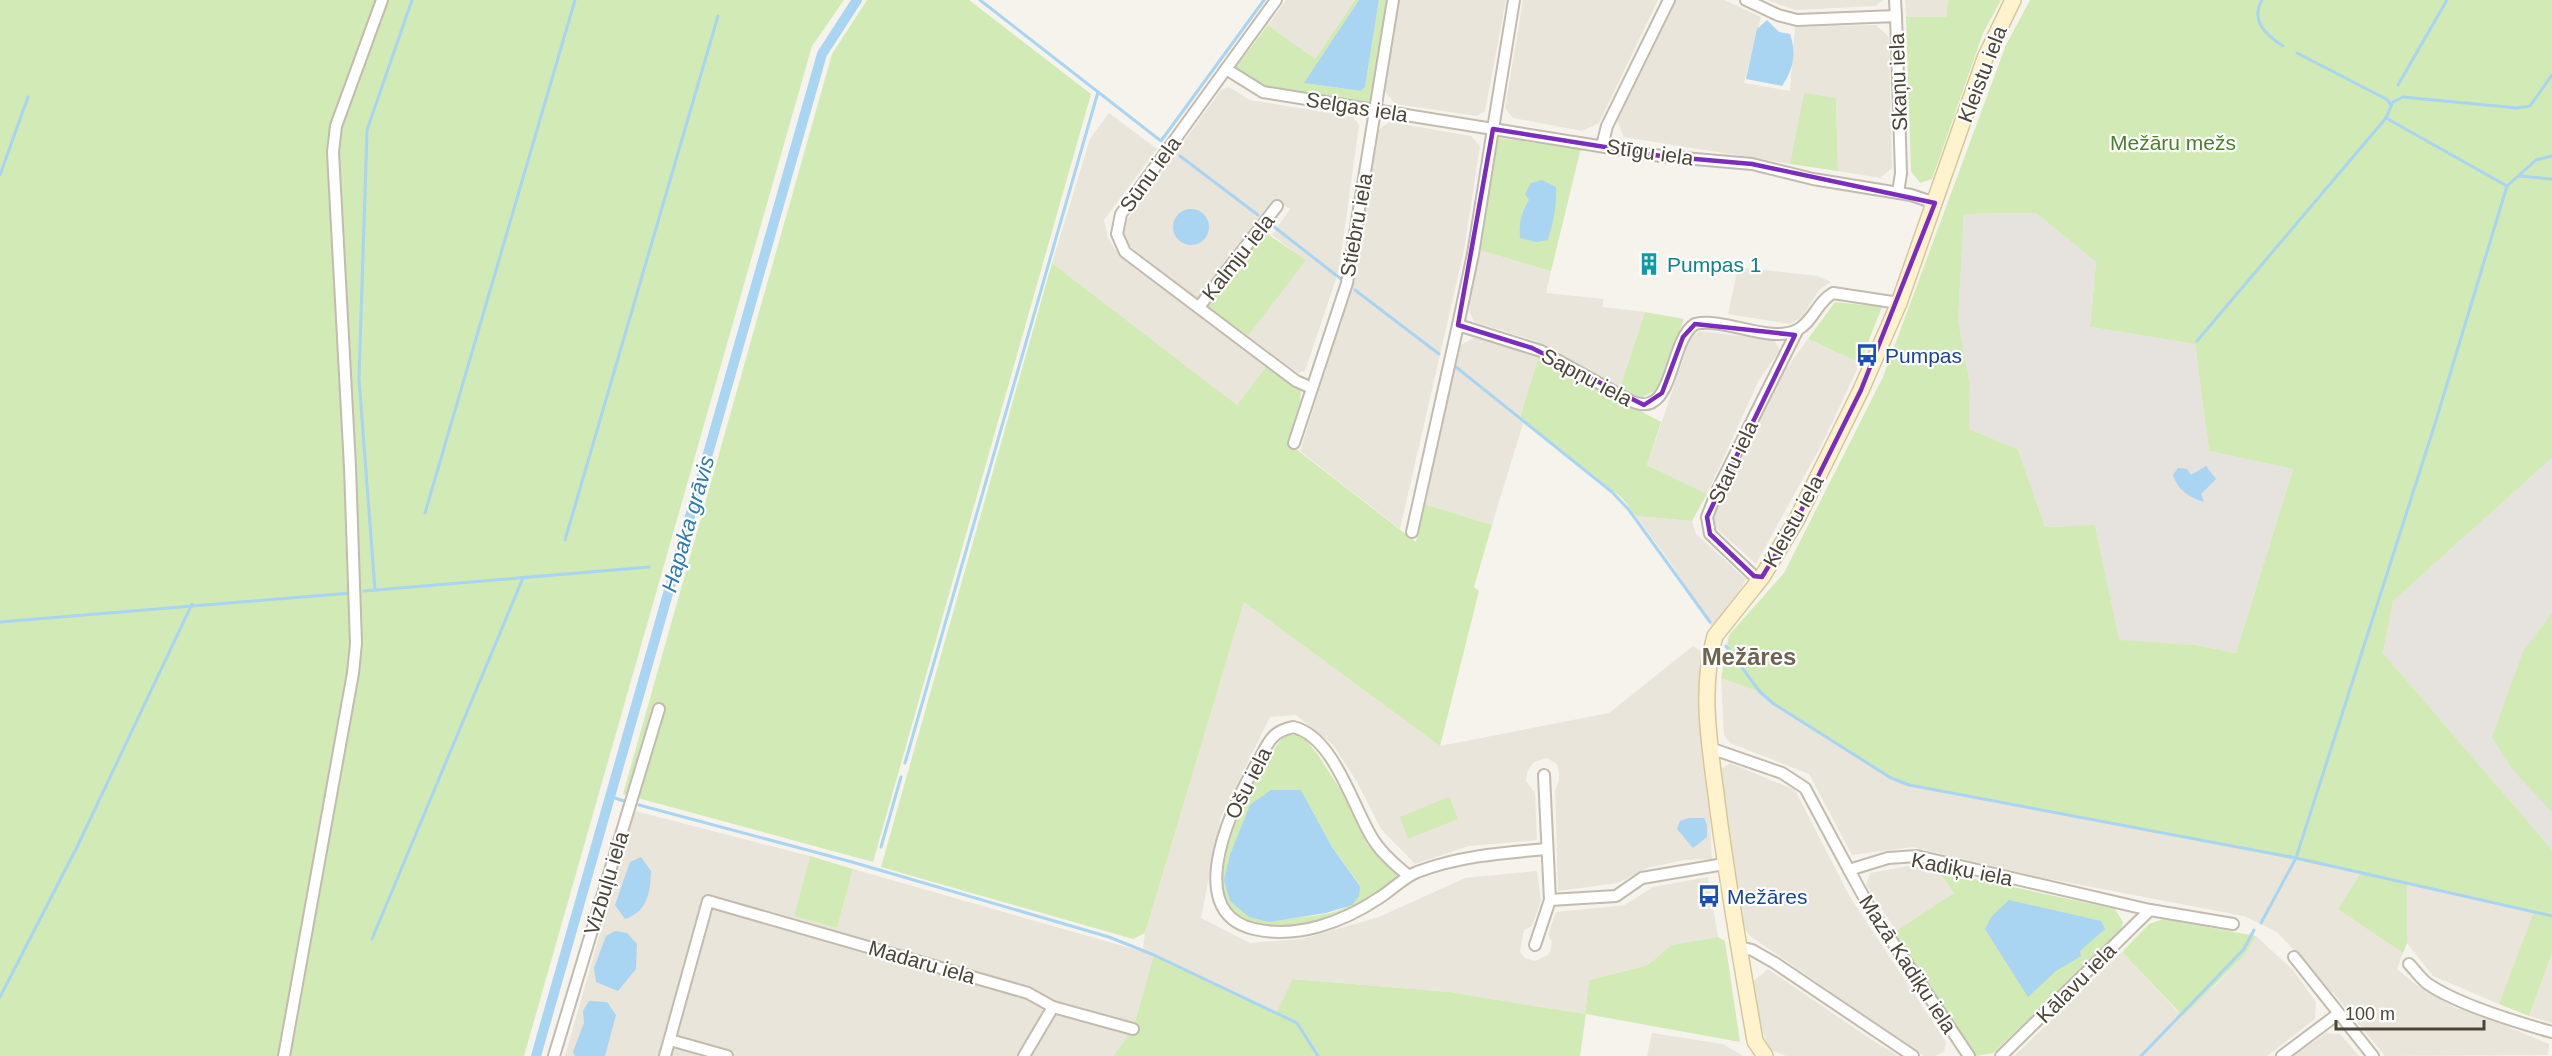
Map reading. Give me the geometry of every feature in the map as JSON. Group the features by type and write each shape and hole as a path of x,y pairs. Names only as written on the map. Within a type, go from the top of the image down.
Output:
{"street":[{"path":"284,1056 353,673 356,643 350,467 333,152 336,126 382,0"},
{"name":"Sūnu iela","path":"1276,0 1121,214 1117,223 1118,240 1125,252 1296,381 1312,388"},
{"name":"Stiebru iela","path":"1294,443 1347,283 1393,0"},
{"path":"1412,532 1473,254 1514,0"},
{"path":"1602,146 1607,126 1669,0"},
{"name":"Skaņu iela","path":"1746,0 1778,15 1797,20 1896,16 1901,173 1898,193"},
{"path":"1895,0 1896,16"},
{"name":"Kleistu iela","path":"1764,1056 1755,1041 1724,864 1710,748 1706,672 1715,636 1762,577 1806,500 1861,390 1899,303 1985,58 2013,0"},
{"name":"Selgas iela","path":"1226,69 1263,92 1493,129"},
{"name":"Stīgu iela","path":"1493,129 1682,158 1752,164 1813,179 1898,193 1935,202"},
{"name":"Kalmju iela","path":"1198,307 1277,206"},
{"path":"1797,330 1833,293 1899,303"},
{"name":"Sapņu iela","path":"1458,325 1532,348 1631,402 1644,405 1655,402 1662,393 1683,337 1695,324 1711,322 1782,333 1797,330"},
{"name":"Staru iela","path":"1762,577 1754,576 1710,534 1707,517 1718,489 1797,330"},
{"name":"Vizbuļu iela","path":"554,1056 658,709"},
{"name":"Ošu iela","path":"1409,876 1374,841 1331,757 1310,733 1293,727 1273,736 1238,794 1226,825 1217,877 1217,894 1228,915 1241,925 1257,930 1318,927 1353,914 1409,876 1458,858 1547,849"},
{"path":"1710,748 1782,773 1804,788 1849,870"},
{"path":"1535,945 1550,900 1544,775"},
{"name":"Kadiķu iela","path":"1849,870 1888,858 1917,856 2150,910 2233,924"},
{"path":"1550,900 1616,896 1642,878 1724,864"},
{"name":"Mazā Kadiķu iela","path":"1849,870 1871,910 1969,1056"},
{"name":"Madaru iela","path":"670,1040 708,901 1028,993 1053,1007 1133,1029"},
{"name":"Kālavu iela","path":"2001,1056 2150,910"},
{"path":"1739,947 1752,950 1775,963 1913,1056"},
{"path":"2294,957 2373,1056"},
{"path":"2409,964 2427,983 2445,993 2552,1032"},
{"path":"1024,1056 1053,1007"},
{"path":"2282,1056 2338,1014"},
{"path":"665,1056 670,1040 727,1056"}],"highlighted area":[{"path":"1493,129 1661,156 1752,164 1935,203 1861,390 1796,521 1762,577 1754,576 1710,534 1707,517 1795,335 1695,324 1683,337 1662,393 1644,405 1532,348 1458,325"}],"shaded area":[{"path":"1286,0 1355,0 1315,59 1268,25"},
{"path":"1399,0 1506,0 1485,111 1477,116 1395,104 1384,90"},
{"path":"1523,0 1658,0 1599,123 1582,131 1513,118 1505,108"},
{"path":"1675,0 1724,0 1761,17 1744,83 1790,91 1795,27 1876,25 1889,37 1892,168 1880,178 1838,171 1836,98 1804,94 1790,164 1624,137 1617,121"},
{"path":"1767,0 1883,0 1876,6 1795,10"},
{"path":"1905,0 1948,0 1946,17 1906,17"},
{"path":"1229,87 1250,100 1353,117 1359,125 1339,270 1305,371 1298,373 1248,336 1305,260 1272,235 1290,209 1273,199 1198,299 1126,243 1122,227 1221,90"},
{"path":"1109,113 1157,149 1104,220 1108,238 1115,249 1268,364 1237,405 1052,263 1090,139"},
{"path":"1389,122 1471,136 1480,146 1464,250 1400,529 1300,451 1354,281 1377,131"},
{"path":"2036,213 2096,262 2090,327 2195,344 2209,451 2293,469 2236,653 2196,645 2119,641 2095,525 2045,527 2018,449 1969,429 1970,385 1958,320 1964,214"},
{"path":"1479,250 1551,271 1546,293 1604,299 1602,307 1645,312 1620,388 1536,341 1474,322 1467,306"},
{"path":"1738,267 1817,276 1831,282 1819,290 1802,317 1790,324 1728,314"},
{"path":"1700,331 1774,340 1780,350 1759,380 1707,494 1647,465 1691,336"},
{"path":"1475,337 1539,356 1520,417 1524,420 1492,525 1424,504 1457,347"},
{"path":"1808,339 1860,363 1823,442 1756,564 1717,529 1713,517 1782,374"},
{"path":"2552,458 2552,850 2383,653 2393,601"},
{"path":"1636,516 1692,521 1696,534 1746,579 1737,596 1712,627 1670,562"},
{"path":"1244,602 1440,746 1609,713 1693,646 1701,651 1712,859 1684,860 1647,868 1618,883 1558,891 1555,790 1559,781 1559,773 1557,764 1547,758 1534,762 1528,770 1526,781 1535,793 1537,840 1469,846 1415,864 1381,829 1357,782 1334,746 1296,715 1270,717 1221,817 1201,918 1250,943 1302,939 1379,917 1465,878 1537,871 1541,901 1532,926 1524,930 1520,952 1525,958 1535,961 1548,955 1551,949 1552,942 1548,935 1556,912 1625,905 1653,887 1708,877 1718,937 1671,945 1648,965 1589,980 1585,1014 1449,992 1294,979 1276,1013 1154,956 1133,1029 1113,1056 565,1056 635,811 810,856 794,916 837,928 853,869 1151,954 1143,948 1145,933"},
{"path":"1721,678 1760,692 1774,704 1909,785 2362,873 2339,909 2403,953 2397,969 2414,983 2455,1008 2467,1010 2549,1044 2548,1055 2385,1056 2340,1001 2277,932 2244,916 2039,877 1913,847 1852,855 1809,774 1730,743 1724,735"},
{"path":"1730,763 1795,790 1850,897 1946,1042 1944,1052 1935,1056 1924,1056 1750,936 1742,925 1721,769"},
{"path":"1908,866 1938,871 1954,893 1897,932 1866,885 1870,873"},
{"path":"2406,883 2535,912 2499,1004 2433,976 2407,943"},
{"path":"2256,936 2293,970 2316,1002 2315,1019 2267,1056 2014,1056 2122,952 2178,1012 2215,986 2244,956"},
{"path":"2552,953 2552,1023 2529,1016"},
{"path":"1768,969 1898,1056 1786,1056 1769,1049 1753,1004 1751,983"},
{"path":"1652,1033 1723,1044 1743,1056 1647,1056"},
{"path":"2326,1033 2340,1034 2359,1056 2294,1056"}],"green space":[{"path":"0,0 844,0 812,46 524,1056 0,1056"},
{"path":"867,0 969,0 1091,94 873,862 623,794 832,54"},
{"path":"1355,0 1359,0 1305,83 1361,91 1365,87 1379,0 1388,0 1372,103 1260,86 1236,67 1268,25 1315,59"},
{"path":"1948,0 2001,0 1983,33 1932,179 1920,183 1911,171 1906,17 1946,17"},
{"name":"Mežāru mežs","path":"2030,0 2552,0 2552,458 2393,601 2383,653 2552,850 2552,953 2529,1016 2499,1004 2534,912 2407,883 2407,943 2403,953 2338,909 2361,873 1909,785 1891,778 1774,704 1760,692 1721,678 1729,635 1784,573 1883,377 2006,45","holes":["2036,213 2096,262 2090,327 2195,344 2209,451 2293,469 2236,653 2196,645 2119,640 2095,525 2045,527 2018,449 1969,429 1970,385 1958,320 1964,214"]},
{"path":"1804,93 1836,98 1838,171 1790,164"},
{"path":"1498,138 1581,148 1551,271 1479,250"},
{"path":"1263,231 1306,260 1248,336 1207,306"},
{"path":"1052,263 1237,405 1268,364 1301,389 1300,403 1287,442 1416,542 1424,504 1492,525 1474,587 1479,591 1440,746 1244,602 1145,933 1133,939 881,867"},
{"path":"1835,302 1882,307 1860,363 1808,339"},
{"path":"1645,312 1684,319 1658,389 1641,398 1620,388"},
{"path":"1539,356 1661,422 1647,465 1707,494 1692,521 1636,516 1622,498 1520,417"},
{"path":"2552,613 2552,812 2512,769 2492,737 2523,652"},
{"path":"1295,734 1306,740 1342,792 1367,844 1398,872 1389,885 1375,897 1337,915 1294,925 1258,926 1229,912 1222,888 1224,865 1243,806 1283,736","holes":["1301,790 1332,847 1360,885 1357,896 1351,904 1342,909 1321,915 1288,919"]},
{"path":"1449,797 1458,819 1408,839 1400,817"},
{"path":"810,856 853,869 837,928 794,916"},
{"path":"1938,871 2115,909 2123,922 2121,931 1993,1053 1976,1056 1892,934 1954,893"},
{"path":"2163,919 2256,936 2244,956 2183,1016 2122,952 2149,924"},
{"path":"1718,937 1725,941 1740,1042 1586,1014 1580,1056 1113,1056 1133,1029 1154,955 1276,1013 1293,979 1449,992 1585,1014 1589,980 1648,965 1671,945"}],"water":[{"path":"1359,0 1379,0 1365,87 1361,91 1304,83"},
{"path":"1767,20 1779,32 1790,34 1792,41 1793,61 1782,86 1746,79 1757,29"},
{"path":"1542,180 1556,187 1555,207 1548,240 1536,242 1520,238 1520,223 1529,200 1525,194 1531,183"},
{"path":"1191,209 1204,214 1209,227 1204,240 1191,245 1178,240 1173,227 1178,214"},
{"path":"2206,466 2216,479 2201,494 2204,502 2185,492 2173,475 2178,468 2187,469 2191,475"},
{"path":"1271,790 1301,790 1332,847 1360,886 1359,896 1352,905 1326,913 1269,922 1249,917 1230,901 1224,880 1230,855 1250,805"},
{"path":"1689,818 1704,818 1707,825 1707,837 1693,848 1677,829 1680,821"},
{"path":"641,857 651,871 650,887 643,906 633,916 625,919 615,905 630,862"},
{"path":"2009,900 2101,921 2105,929 2080,951 2081,956 2056,971 2028,997 1985,929 1992,916"},
{"path":"615,931 627,933 637,944 636,969 618,991 596,982 594,968 606,936"},
{"path":"589,1001 607,1002 616,1015 605,1056 575,1056 573,1052 584,1023 583,1011"}],"waterway":[{"path":"375,590 359,379 367,130 412,0"},
{"path":"425,513 575,0"},
{"name":"Hapaka grāvis","path":"536,1056 822,54 857,0"},
{"path":"980,0 1161,141 1264,0"},
{"path":"2262,0 2258,14 2259,21 2266,32 2283,46"},
{"path":"2398,85 2447,0"},
{"path":"565,540 718,16"},
{"path":"2297,53 2388,100 2391,106"},
{"path":"2386,118 2393,102 2403,97 2517,108 2530,106 2552,75"},
{"path":"905,763 1098,92"},
{"path":"0,175 28,97"},
{"path":"2197,341 2386,118 2507,186"},
{"path":"1180,156 1258,215"},
{"path":"2261,923 2296,858 2434,427 2507,186 2536,160 2552,156"},
{"path":"2519,176 2552,179"},
{"path":"1273,226 1341,279"},
{"path":"1355,290 1439,354"},
{"path":"1456,367 1612,492 1629,510 1710,622"},
{"path":"364,591 649,567"},
{"path":"372,939 523,578"},
{"path":"0,622 351,593"},
{"path":"0,997 77,847 192,604"},
{"path":"1726,646 1760,692 1774,704 1891,778 1909,785 2296,858 2552,916"},
{"path":"881,847 901,777"},
{"path":"612,797 624,801"},
{"path":"639,805 852,862 1109,937 1154,955 1297,1023 1318,1056"},
{"path":"2141,1056 2244,949 2254,930"}],"place":[{"name":"Pumpas 1","path":"1649,264"},
{"name":"Pumpas","path":"1867,355"},
{"name":"Mežāres","path":"1709,896"}],"district":[{"name":"Mežāres","path":"1749,656"}]}
